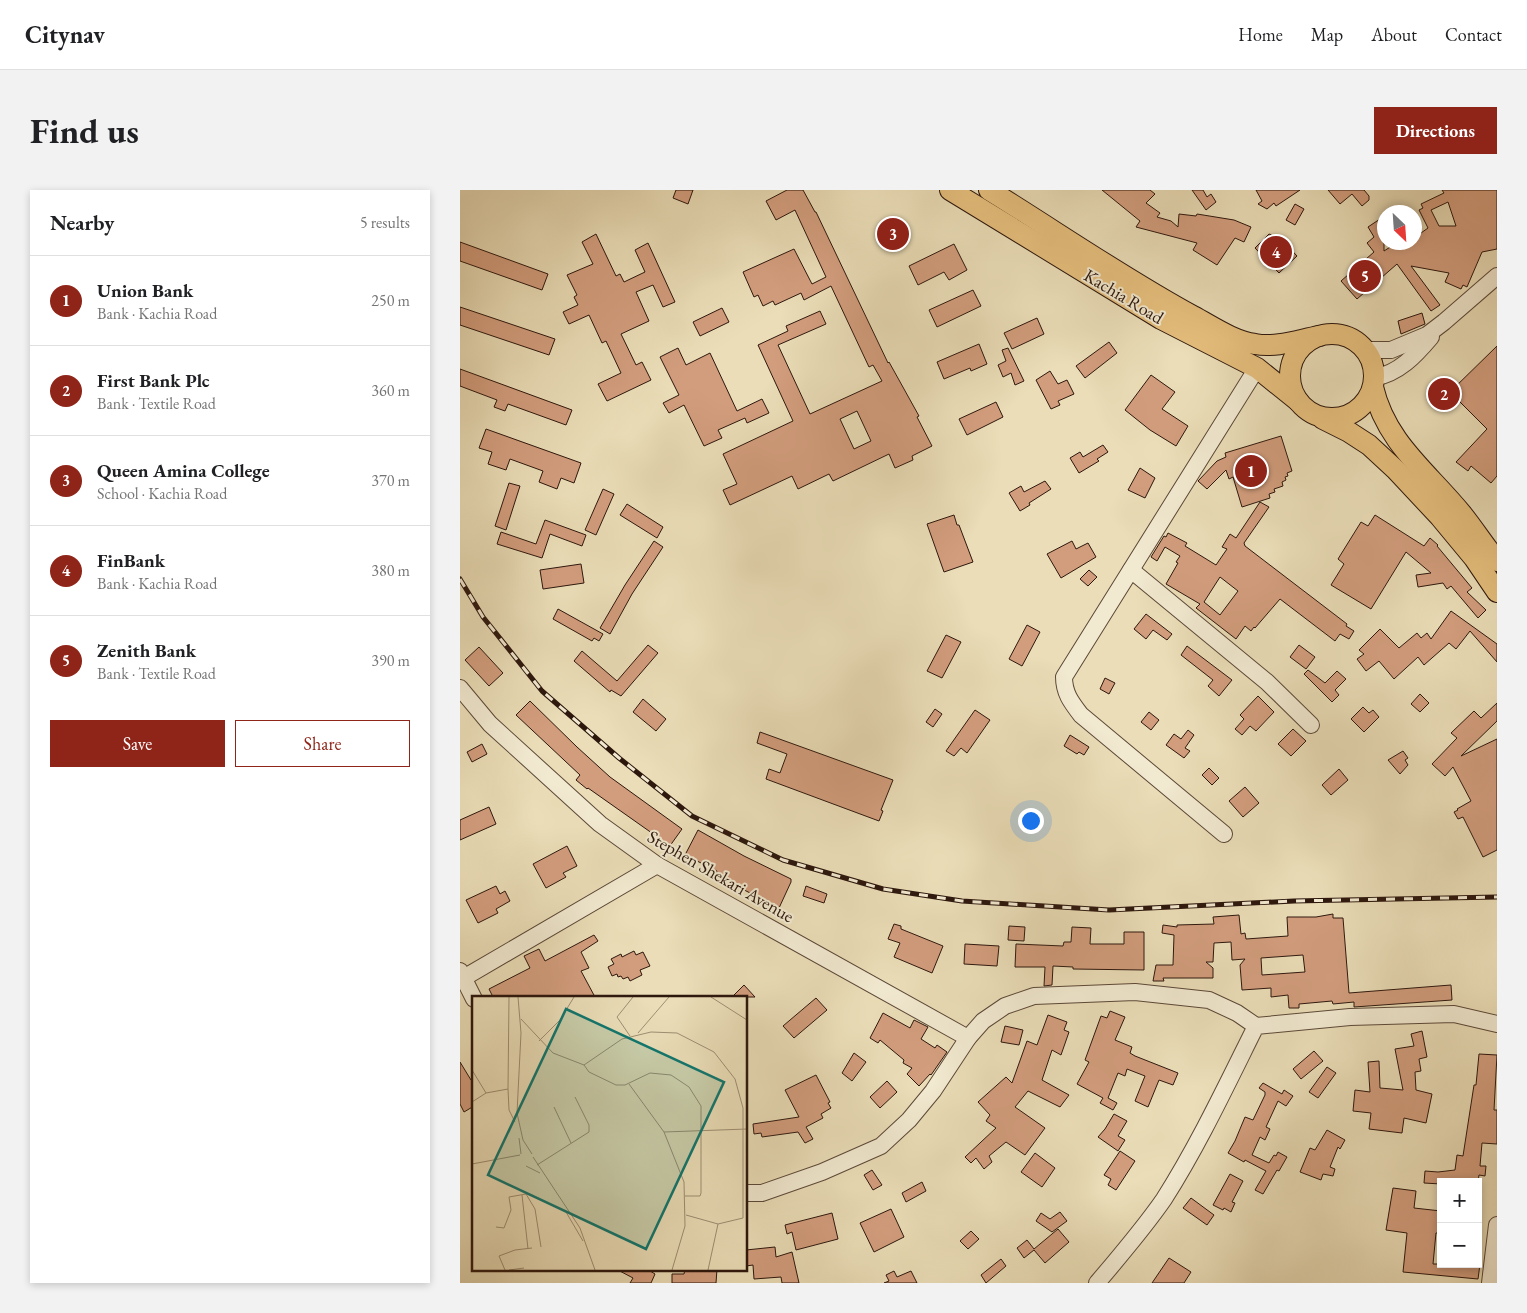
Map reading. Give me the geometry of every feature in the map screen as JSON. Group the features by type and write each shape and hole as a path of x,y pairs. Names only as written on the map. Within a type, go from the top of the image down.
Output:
{"main road":[{"name":"Kachia Road","path":"950,190 1161,320 1257,368 1298,402"},
{"name":"Kachia Road","path":"989,190 1166,301 1228,334 1255,344 1265,345 1319,336"},
{"path":"1493,554 1462,514 1400,447 1388,428 1376,401 1373,364 1367,352 1358,342 1346,336 1332,334 1319,336 1307,342 1297,351 1291,363 1289,376 1292,390 1298,402 1314,414 1369,444 1440,517 1474,558 1497,592"},
{"path":"1314,414 1332,418 1350,414 1368,398 1373,382"}],"street":[{"path":"1358,342 1368,350 1391,350 1427,336 1497,276"},
{"path":"1373,382 1398,369 1417,353 1444,322"},
{"path":"1224,834 1081,715 1068,698 1064,686 1064,677 1257,368"},
{"path":"1131,570 1267,682 1311,725"},
{"name":"Stephen Shekari Avenue","path":"460,688 490,724 600,824 657,866 968,1038"},
{"path":"472,996 461,977 657,866"},
{"path":"748,1192 762,1193 822,1172 880,1146 909,1120 933,1091 968,1038 983,1021 1004,1006 1034,996 1135,992 1209,1000 1237,1013 1256,1026 1350,1017 1454,1014 1497,1024"},
{"path":"1097,1283 1163,1199 1201,1136 1256,1026"},
{"path":"1490,1283 1497,1225"}],"building":[{"path":"676,190 693,190 688,204 673,198"},
{"path":"787,190 803,190 816,212 888,363 919,416 917,417 932,446 912,456 913,460 895,468 889,454 833,481 829,474 798,489 792,476 730,505 723,490 737,484 723,454 793,421 758,345 788,331 786,326 820,311 826,324 778,345 810,414 882,381 873,365 869,367 831,286 804,300 801,293 775,305 773,301 763,306 758,295 754,297 743,272 794,249 812,284 826,277 795,210 776,220 766,201","holes":["857,411 871,441 854,449 840,419"]},
{"path":"1102,190 1150,190 1155,194 1146,203 1160,213 1157,217 1171,221 1178,227 1179,214 1196,216 1197,214 1234,220 1251,227 1244,242 1235,238 1217,265 1193,250 1197,243 1136,227 1140,221"},
{"path":"1192,190 1203,190 1207,197 1211,194 1216,202 1206,210"},
{"path":"1256,190 1300,190 1276,206 1274,203 1267,209 1258,204 1262,201"},
{"path":"1328,190 1364,190 1369,196 1369,200 1362,206 1352,194 1340,204"},
{"path":"1442,190 1497,190 1497,249 1482,252 1467,287 1463,285 1461,289 1445,282 1449,273 1411,266 1440,305 1431,311 1397,264 1357,299 1341,281 1374,252 1367,243 1374,237 1368,227 1377,221 1377,250 1422,250 1422,232 1428,228 1422,216 1423,208 1421,204 1444,193","holes":["1448,202 1456,226 1439,226 1431,210"]},
{"path":"1295,204 1304,209 1295,225 1286,220"},
{"path":"596,234 616,276 620,274 624,282 645,272 635,250 648,243 675,302 663,307 653,285 636,292 649,321 621,334 636,365 642,362 651,380 607,401 598,384 621,373 606,341 602,343 589,315 569,324 563,312 578,305 574,297 577,295 567,275 593,264 582,242"},
{"path":"1269,234 1281,239 1297,256 1279,273 1255,248"},
{"path":"460,242 548,274 542,290 460,261"},
{"path":"954,244 967,270 949,280 944,272 918,285 909,266"},
{"path":"973,290 981,306 937,327 929,310"},
{"path":"460,307 555,339 549,355 460,325"},
{"path":"722,308 729,322 700,336 693,322"},
{"path":"1422,313 1425,324 1401,334 1398,321"},
{"path":"1037,318 1044,334 1012,349 1004,333"},
{"path":"1109,342 1117,353 1085,378 1076,366"},
{"path":"979,344 987,364 971,371 970,368 944,379 937,362"},
{"path":"1497,346 1497,476 1491,483 1471,466 1468,471 1456,462 1487,429 1450,392"},
{"path":"678,348 686,365 710,353 737,411 762,399 769,413 747,423 745,418 718,430 722,438 704,446 684,405 669,413 663,403 679,395 660,357"},
{"path":"1008,348 1024,381 1015,385 1011,373 1003,377 998,365 1006,361 1002,350"},
{"path":"460,369 572,410 566,425 508,404 505,411 494,407 497,400 460,386"},
{"path":"1050,371 1058,384 1067,380 1074,394 1058,401 1060,405 1051,409 1036,380"},
{"path":"1151,375 1175,392 1162,409 1188,426 1176,446 1150,430 1125,410"},
{"path":"996,402 1003,417 967,435 959,419"},
{"path":"486,429 581,463 574,483 561,478 557,489 539,482 543,471 510,459 506,470 488,464 492,452 479,448"},
{"path":"1281,436 1292,471 1287,473 1286,480 1282,482 1283,486 1274,489 1275,492 1269,494 1270,498 1242,507 1233,477 1229,479 1226,470 1207,489 1198,481 1217,461 1226,457 1225,453"},
{"path":"1103,445 1108,452 1097,459 1099,461 1079,473 1070,458 1080,452 1083,457"},
{"path":"1140,468 1155,478 1145,498 1128,490"},
{"path":"1045,481 1051,489 1020,511 1009,493 1021,486 1024,492"},
{"path":"509,483 520,486 506,530 495,526"},
{"path":"603,489 614,494 596,535 585,530"},
{"path":"1260,502 1269,507 1244,543 1245,546 1347,624 1346,626 1354,631 1349,639 1340,634 1335,641 1280,599 1255,628 1251,631 1245,626 1236,639 1196,608 1200,604 1166,584 1180,556 1165,547 1157,561 1151,557 1164,536 1166,537 1168,533 1187,543 1185,546 1216,565 1227,549 1222,547 1230,534 1236,538","holes":["1220,577 1238,591 1220,615 1204,602"]},
{"path":"627,504 663,527 657,538 620,515"},
{"path":"954,515 973,562 944,572 927,524"},
{"path":"1375,515 1424,546 1430,538 1438,545 1472,588 1467,592 1486,610 1478,618 1451,586 1447,589 1443,583 1418,587 1416,575 1431,573 1406,552 1371,609 1331,585 1344,564 1338,559 1361,522 1368,526"},
{"path":"545,520 586,535 582,546 550,534 542,558 497,544 501,532 536,544"},
{"path":"654,541 663,547 632,594 610,634 600,628"},
{"path":"1072,541 1076,549 1088,543 1096,557 1061,578 1047,554"},
{"path":"581,564 584,583 543,589 540,570"},
{"path":"1089,570 1097,577 1088,586 1080,579"},
{"path":"558,609 603,634 599,641 594,638 592,641 553,619"},
{"path":"1451,611 1497,644 1497,662 1470,631 1456,649 1449,643 1424,665 1418,657 1394,679 1379,661 1366,671 1357,659 1364,654 1359,650 1380,629 1399,648 1417,633 1421,638 1427,633 1431,639"},
{"path":"1146,614 1172,634 1167,640 1153,630 1146,639 1134,629"},
{"path":"1027,625 1040,632 1022,666 1009,659"},
{"path":"946,635 961,642 942,678 927,671"},
{"path":"648,645 658,653 621,696 611,690 610,692 574,661 582,651 617,681"},
{"path":"1299,645 1315,657 1306,669 1290,657"},
{"path":"1187,646 1232,680 1219,696 1208,686 1213,680 1181,655"},
{"path":"479,647 503,673 489,686 465,660"},
{"path":"1308,670 1325,683 1337,671 1346,679 1335,690 1339,695 1332,702 1304,674"},
{"path":"1105,678 1115,683 1109,694 1100,689"},
{"path":"1420,694 1429,703 1420,712 1411,704"},
{"path":"1258,696 1274,712 1256,731 1250,726 1242,735 1235,729 1244,719 1240,715"},
{"path":"643,699 666,719 656,731 633,712"},
{"path":"530,701 610,777 682,829 667,850 654,840 656,837 649,831 576,780 580,775 516,715"},
{"path":"1497,703 1497,721 1461,756 1497,739 1497,850 1483,857 1463,817 1458,819 1454,812 1471,801 1453,767 1445,776 1432,764 1457,738 1451,733 1474,711 1481,718"},
{"path":"1363,707 1369,713 1373,710 1379,717 1364,732 1351,719"},
{"path":"935,709 942,714 933,727 926,722"},
{"path":"975,710 990,720 967,753 961,748 954,756 946,751"},
{"path":"1149,712 1159,720 1151,730 1141,722"},
{"path":"1293,729 1306,741 1291,756 1278,744"},
{"path":"1188,730 1194,735 1185,748 1190,751 1184,758 1166,745 1174,734 1181,739"},
{"path":"760,732 893,780 881,810 883,811 879,821 766,779 769,769 780,773 787,754 757,743"},
{"path":"1070,735 1089,747 1084,755 1079,752 1077,754 1064,746"},
{"path":"482,744 487,754 472,762 467,752"},
{"path":"1403,751 1408,758 1405,760 1408,765 1400,774 1388,760"},
{"path":"1209,768 1219,778 1212,785 1202,775"},
{"path":"1339,769 1348,780 1331,795 1322,785"},
{"path":"1245,787 1259,803 1243,817 1229,801"},
{"path":"489,807 496,824 460,840 460,820"},
{"path":"698,830 744,856 791,879 779,908 725,880 724,882 714,876 717,871 685,855"},
{"path":"567,846 577,866 563,873 566,877 546,888 533,864"},
{"path":"496,886 500,894 505,891 510,901 496,909 498,913 478,923 466,900"},
{"path":"806,886 827,894 824,903 803,896"},
{"path":"1333,914 1333,918 1343,918 1349,993 1451,985 1452,1000 1354,1007 1354,1002 1333,1004 1332,1001 1299,1004 1299,1008 1289,1008 1288,995 1271,997 1271,988 1242,990 1240,965 1245,959 1232,960 1231,942 1214,943 1213,962 1206,962 1213,968 1213,978 1163,978 1164,981 1153,981 1156,965 1173,965 1174,935 1162,933 1163,925 1177,927 1177,925 1214,924 1213,917 1239,915 1241,934 1245,933 1246,939 1288,936 1287,917 1316,917","holes":["1303,955 1305,972 1262,975 1261,958"]},
{"path":"894,924 901,926 901,929 943,946 932,973 894,957 900,943 888,939"},
{"path":"1009,926 1025,927 1024,941 1008,940"},
{"path":"1072,927 1091,928 1090,944 1124,944 1124,932 1144,932 1144,970 1073,969 1073,967 1053,966 1052,985 1044,986 1045,967 1015,967 1016,944 1063,946 1064,942 1071,942"},
{"path":"594,935 598,941 581,952 589,968 581,971 594,996 492,996 489,989 530,968 524,956 539,949 545,961"},
{"path":"965,944 999,946 997,966 964,964"},
{"path":"634,951 636,955 643,952 650,966 640,970 642,975 630,981 628,977 623,979 621,976 618,977 617,974 612,976 608,967 614,964 611,959 621,954 622,957"},
{"path":"744,985 755,997 748,996 733,996"},
{"path":"816,998 827,1010 794,1038 783,1026"},
{"path":"1110,1011 1125,1017 1115,1040 1132,1047 1130,1053 1135,1056 1178,1073 1173,1085 1159,1080 1148,1107 1135,1101 1145,1076 1127,1069 1125,1076 1118,1073 1108,1098 1117,1103 1113,1110 1100,1103 1103,1098 1077,1084 1089,1062 1085,1060 1101,1016 1107,1018"},
{"path":"883,1013 910,1028 914,1020 928,1027 921,1039 935,1048 937,1045 947,1052 931,1075 919,1086 907,1074 912,1068 903,1063 904,1060 880,1040 878,1043 870,1038"},
{"path":"1048,1015 1067,1022 1064,1030 1069,1032 1061,1055 1052,1050 1042,1080 1069,1095 1060,1107 1028,1091 1015,1107 1045,1128 1025,1155 1006,1142 989,1156 992,1162 984,1169 976,1158 971,1163 965,1157 996,1128 986,1121 990,1115 978,1102 1006,1077 1012,1083 1027,1041 1037,1045"},
{"path":"1005,1026 1023,1030 1019,1045 1001,1042"},
{"path":"1422,1031 1427,1057 1419,1059 1421,1071 1415,1072 1416,1090 1432,1094 1426,1123 1404,1118 1402,1133 1369,1129 1371,1113 1353,1111 1355,1090 1370,1092 1368,1062 1379,1061 1380,1088 1403,1090 1395,1049 1414,1046 1411,1034"},
{"path":"1314,1051 1323,1061 1301,1079 1293,1069"},
{"path":"854,1053 866,1062 852,1081 842,1073"},
{"path":"1479,1054 1497,1055 1494,1110 1497,1110 1497,1144 1482,1143 1480,1166 1486,1166 1485,1176 1479,1175 1479,1178 1437,1178 1437,1184 1424,1183 1425,1171 1455,1170 1457,1155 1463,1156 1474,1085 1476,1085"},
{"path":"460,1062 472,1080 472,1107 464,1112 460,1104"},
{"path":"1327,1067 1336,1073 1318,1098 1309,1092"},
{"path":"816,1075 830,1102 828,1103 831,1108 821,1114 823,1118 806,1127 813,1139 805,1143 798,1132 762,1137 761,1133 754,1134 753,1124 799,1117 785,1090"},
{"path":"887,1081 897,1092 880,1108 870,1097"},
{"path":"1263,1083 1282,1094 1284,1090 1293,1096 1286,1106 1278,1101 1266,1127 1270,1129 1265,1140 1260,1137 1252,1155 1269,1163 1278,1152 1287,1157 1263,1194 1255,1190 1266,1171 1228,1153 1245,1117 1253,1120 1265,1095 1265,1092 1259,1088"},
{"path":"1114,1114 1127,1121 1118,1136 1125,1140 1118,1151 1098,1137"},
{"path":"1327,1130 1345,1140 1340,1149 1338,1147 1330,1167 1335,1169 1333,1176 1323,1174 1321,1180 1300,1172 1310,1148 1315,1150"},
{"path":"1120,1151 1135,1161 1116,1190 1108,1185 1111,1179 1104,1175"},
{"path":"1035,1153 1055,1168 1042,1187 1021,1172"},
{"path":"872,1170 882,1185 873,1190 864,1175"},
{"path":"1230,1174 1243,1181 1232,1202 1235,1203 1231,1212 1213,1205"},
{"path":"922,1182 926,1191 906,1202 902,1193"},
{"path":"1393,1188 1416,1191 1414,1208 1437,1211 1437,1233 1433,1264 1437,1264 1437,1268 1479,1268 1478,1279 1403,1272 1407,1233 1386,1230"},
{"path":"1191,1198 1214,1215 1207,1225 1183,1208"},
{"path":"891,1209 904,1237 874,1252 860,1223"},
{"path":"1060,1212 1067,1221 1052,1232 1036,1221 1041,1213 1050,1219"},
{"path":"832,1213 838,1239 796,1250 792,1232 787,1234 785,1225"},
{"path":"1058,1229 1069,1242 1045,1263 1034,1250 1024,1258 1017,1248 1027,1240 1034,1249"},
{"path":"971,1231 979,1239 968,1249 960,1241"},
{"path":"775,1247 776,1257 792,1252 799,1283 782,1283 781,1277 754,1279 753,1265 748,1266 748,1250"},
{"path":"1169,1258 1191,1272 1184,1283 1152,1283"},
{"path":"1001,1259 1006,1266 986,1283 981,1275"},
{"path":"618,1270 649,1270 655,1274 651,1283 630,1283 633,1278"},
{"path":"685,1270 717,1270 716,1283 672,1283 672,1274 684,1274"},
{"path":"894,1271 897,1277 911,1271 917,1283 884,1283 889,1281 886,1275"}],"railway":[{"path":"460,579 483,617 542,691 619,758 692,816 783,860 883,889 962,901 1109,910 1294,901 1497,897"}],"place":[{"name":"Queen Amina College","path":"893,234"},
{"name":"FinBank","path":"1276,252"},
{"name":"Zenith Bank","path":"1365,276"},
{"name":"First Bank Plc","path":"1444,394"},
{"name":"Union Bank","path":"1251,471"}]}
